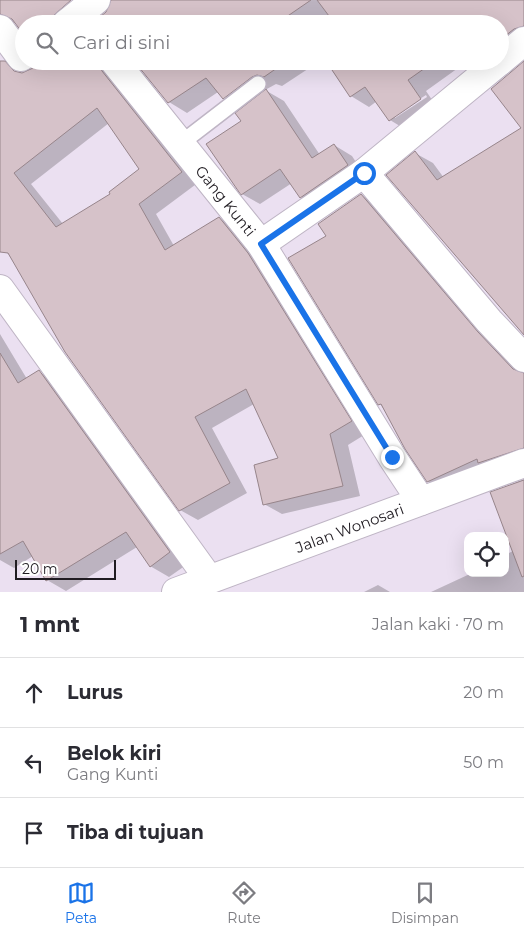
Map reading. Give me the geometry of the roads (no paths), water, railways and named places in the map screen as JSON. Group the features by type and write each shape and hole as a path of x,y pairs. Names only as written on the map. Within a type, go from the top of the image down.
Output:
{"main road":[{"path":"0,29 15,49"},
{"path":"509,54 524,41"},
{"name":"Gang Kunti","path":"121,70 261,244 421,501"},
{"path":"261,244 364,173 489,70"},
{"path":"364,173 489,321 524,358"},
{"path":"0,289 209,579"},
{"name":"Jalan Wonosari","path":"176,592 524,463"}],"lane":[{"path":"180,144 258,84"}]}
